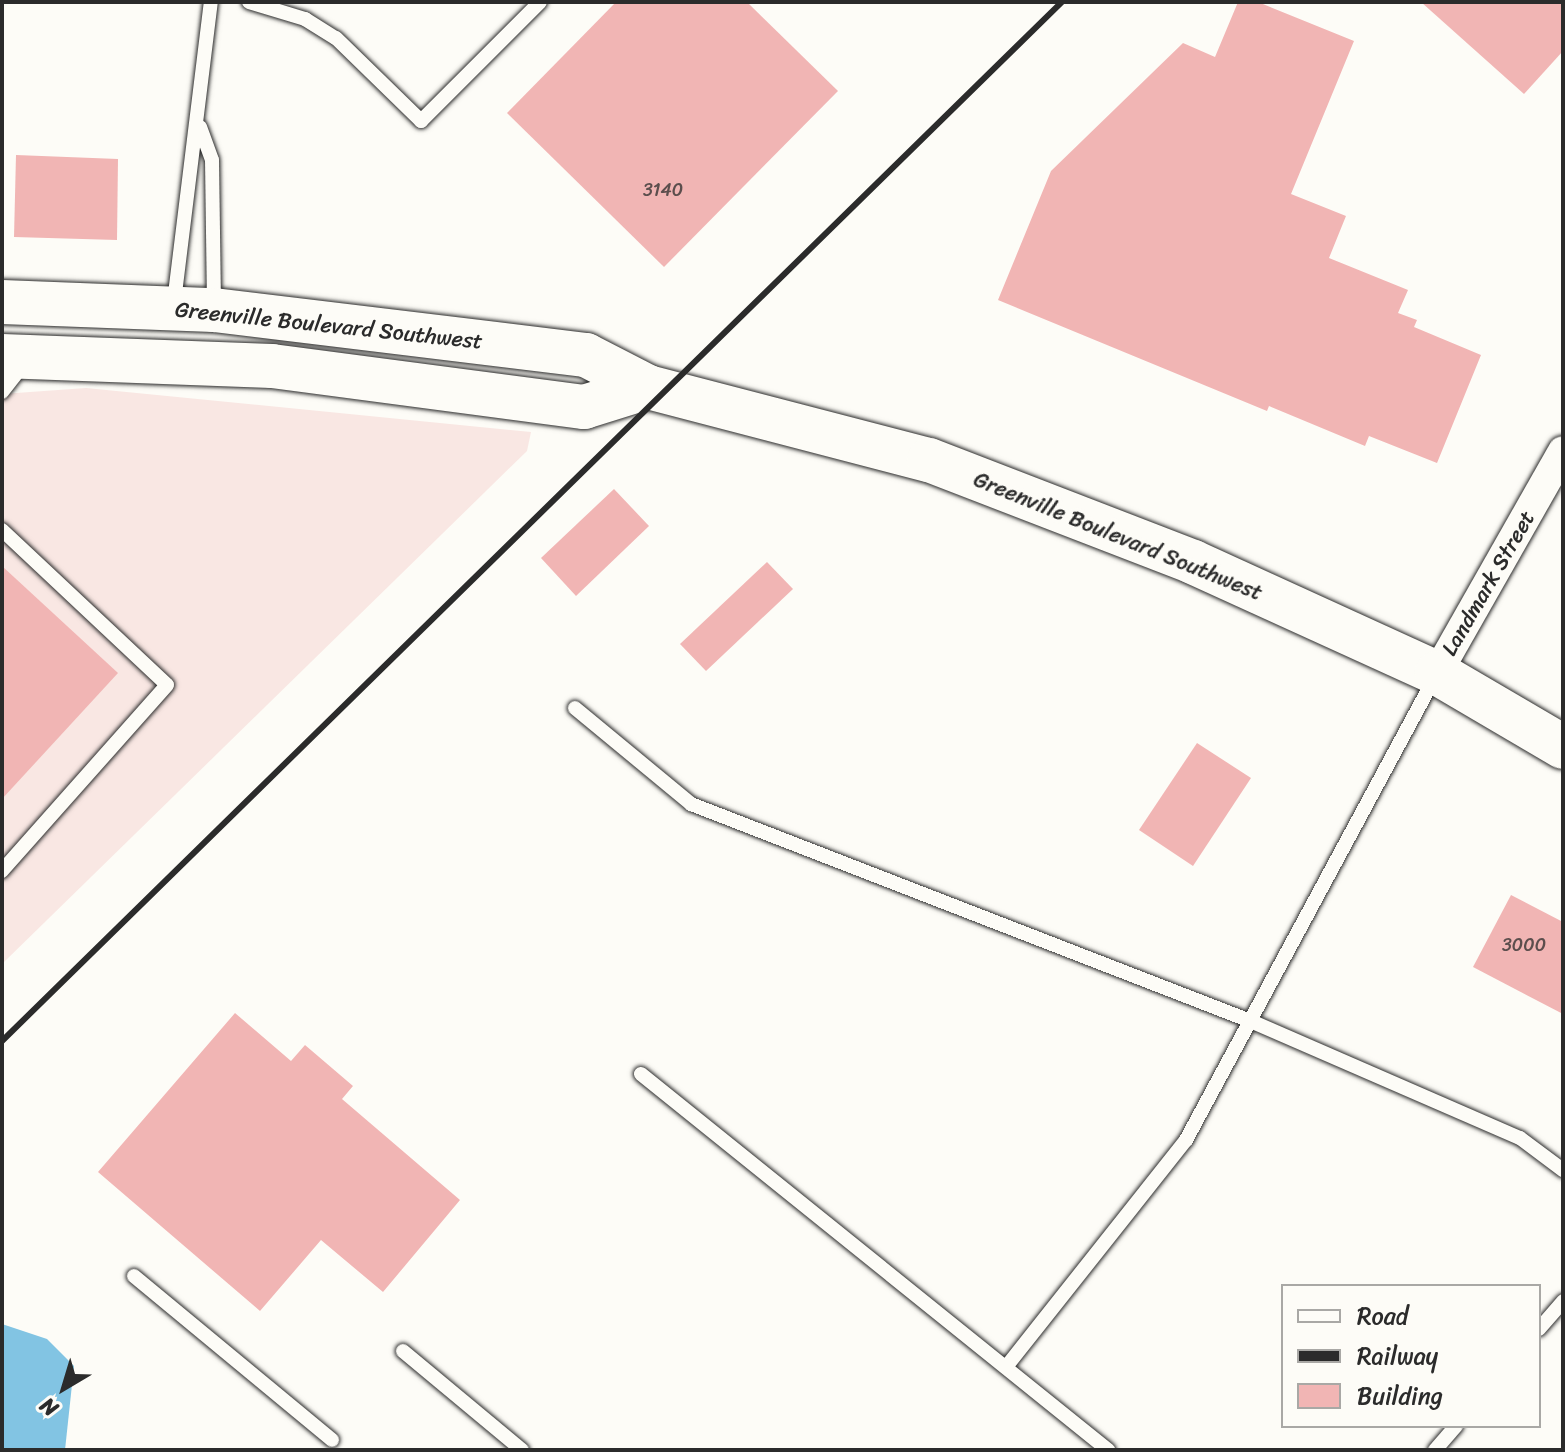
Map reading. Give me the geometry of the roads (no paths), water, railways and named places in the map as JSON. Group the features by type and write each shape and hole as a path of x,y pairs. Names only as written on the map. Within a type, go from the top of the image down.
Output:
{"highway":[{"name":"Greenville Boulevard Southwest","path":"2,302 177,308 586,355 648,387 929,460 1193,562 1437,673 1563,747"},
{"path":"12,347 72,324 177,308"},
{"path":"12,347 272,366 584,407 648,387"}],"street":[{"name":"Landmark Street","path":"1437,673 1563,451"}],"lane":[{"path":"177,308 190,154 200,127 211,2"},
{"path":"249,2 305,19 336,38 421,121 540,2"},
{"path":"177,308 212,160 200,127"},
{"path":"2,392 12,347"},
{"path":"2,530 167,685 2,871"},
{"path":"1006,1367 1186,1140 1253,1022 1437,673"},
{"path":"575,708 691,804 1253,1022 1520,1138 1563,1170"},
{"path":"641,1074 1108,1450"},
{"path":"134,1276 332,1440"},
{"path":"1541,1327 1563,1301"},
{"path":"403,1351 522,1450"},
{"path":"1435,1450 1454,1428"}],"water":[{"path":"2,1324 47,1339 74,1366 65,1450 2,1450"}],"railway":[{"path":"2,1041 1062,2"}]}
